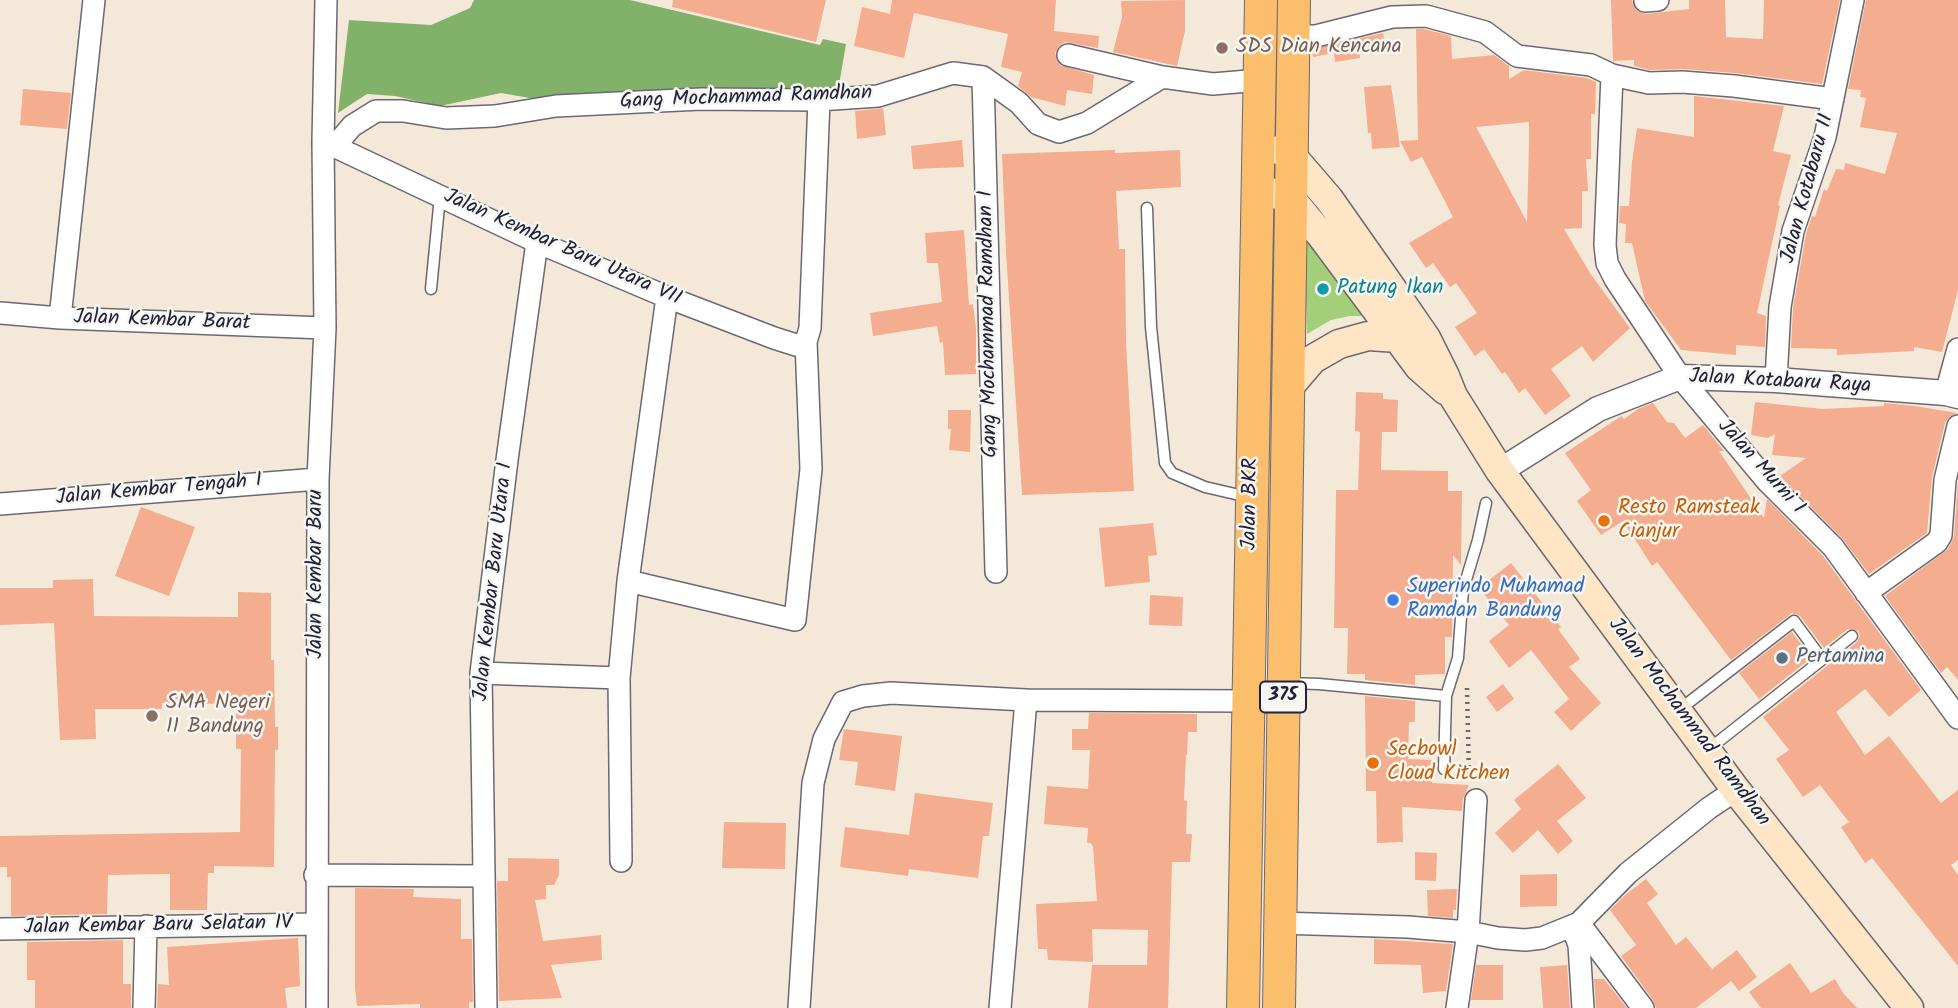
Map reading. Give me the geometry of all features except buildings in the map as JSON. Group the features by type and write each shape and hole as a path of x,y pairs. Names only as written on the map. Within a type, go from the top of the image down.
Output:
{"main road":[{"name":"Jalan BKR","path":"1243,1008 1261,0"},
{"name":"Jalan BKR","path":"1279,1008 1294,0"},
{"name":"Jalan Mochammad Ramdhan","path":"1260,143 1292,156 1329,199 1418,327 1453,396 1500,471 1736,790 1909,1008"},
{"path":"1259,188 1292,200"},
{"name":"Jalan Mochammad Ramdhan","path":"1292,200 1419,367 1453,396"},
{"path":"1289,387 1312,359 1339,344 1368,336 1398,338"}],"street":[{"path":"60,318 94,0"},
{"name":"Jalan Kembar Baru","path":"317,1008 318,479 329,144 326,0"},
{"name":"Jalan Kotabaru II","path":"1776,380 1780,307 1793,231 1825,137 1853,0"},
{"path":"1294,36 1316,36 1392,18 1426,16 1485,32 1517,56 1591,65 1612,75 1649,83 1682,82 1734,86 1833,99"},
{"path":"1068,55 1161,77 1213,84 1260,80"},
{"name":"Gang Mochammad Ramdhan","path":"329,144 376,111 403,111 446,118 495,116 569,105 701,99 819,100 878,96 953,73 984,77"},
{"name":"Jalan Murni I","path":"1612,75 1605,245 1607,263 1679,377 1768,481 1833,547 1866,593 1950,690 1958,718"},
{"path":"984,77 1019,103 1038,124 1059,132 1087,123 1161,77"},
{"name":"Gang Mochammad Ramdhan I","path":"984,77 996,572"},
{"path":"628,581 794,620 811,469 806,342 810,328 819,100"},
{"name":"Jalan Kembar Baru Utara VII","path":"329,144 537,242 667,297 796,345 806,342"},
{"name":"Jalan Kembar Baru Utara I","path":"486,1008 481,673 508,447 537,242"},
{"path":"621,861 619,678 628,581 667,297"},
{"name":"Jalan Kembar Barat","path":"0,313 60,318 325,328"},
{"path":"1952,395 1958,349"},
{"name":"Jalan Kotabaru Raya","path":"1500,471 1598,409 1679,377 1776,380 1952,395"},
{"path":"1866,593 1937,542 1941,535 1945,480 1958,426"},
{"name":"Jalan Kembar Tengah I","path":"0,504 318,479"},
{"path":"481,673 619,678"},
{"path":"799,1008 813,783 824,739 843,702 863,696 891,693 1026,700 1249,701"},
{"path":"1000,1008 1026,700"},
{"path":"1280,923 1408,927 1525,940 1542,938 1576,925 1628,873 1709,808 1736,790"},
{"path":"1457,1008 1468,932 1476,800"},
{"path":"316,875 483,876"},
{"name":"Jalan Kembar Baru Selatan IV","path":"0,929 316,924"},
{"path":"1576,925 1583,1008"},
{"path":"1576,925 1643,1008"},
{"path":"144,1008 146,926"}],"lane":[{"path":"431,289 440,196"},
{"path":"1147,208 1151,327 1165,463 1172,473 1205,487 1252,498"},
{"path":"1444,769 1446,696 1458,658 1463,590 1486,503"},
{"path":"1677,711 1794,621 1822,659"},
{"path":"1707,751 1852,636"},
{"path":"1283,683 1446,696"}],"path":[{"path":"1465,675 1469,702 1469,776"}],"green space":[{"path":"474,0 630,0 820,45 823,39 846,44 838,91 541,100 501,93 440,106 395,96 367,94 338,113 349,20 431,25 470,8"},
{"path":"1304,232 1364,316 1331,320 1307,334"}],"place":[{"name":"SDS Dian Kencana","path":"1222,48"},
{"name":"Patung Ikan","path":"1323,289"},
{"name":"Resto Ramsteak Cianjur","path":"1604,521"},
{"name":"Superindo Muhamad Ramdan Bandung","path":"1393,600"},
{"name":"Pertamina","path":"1782,658"},
{"name":"SMA Negeri 11 Bandung","path":"152,716"},
{"name":"Secbowl Cloud Kitchen","path":"1373,763"}]}
